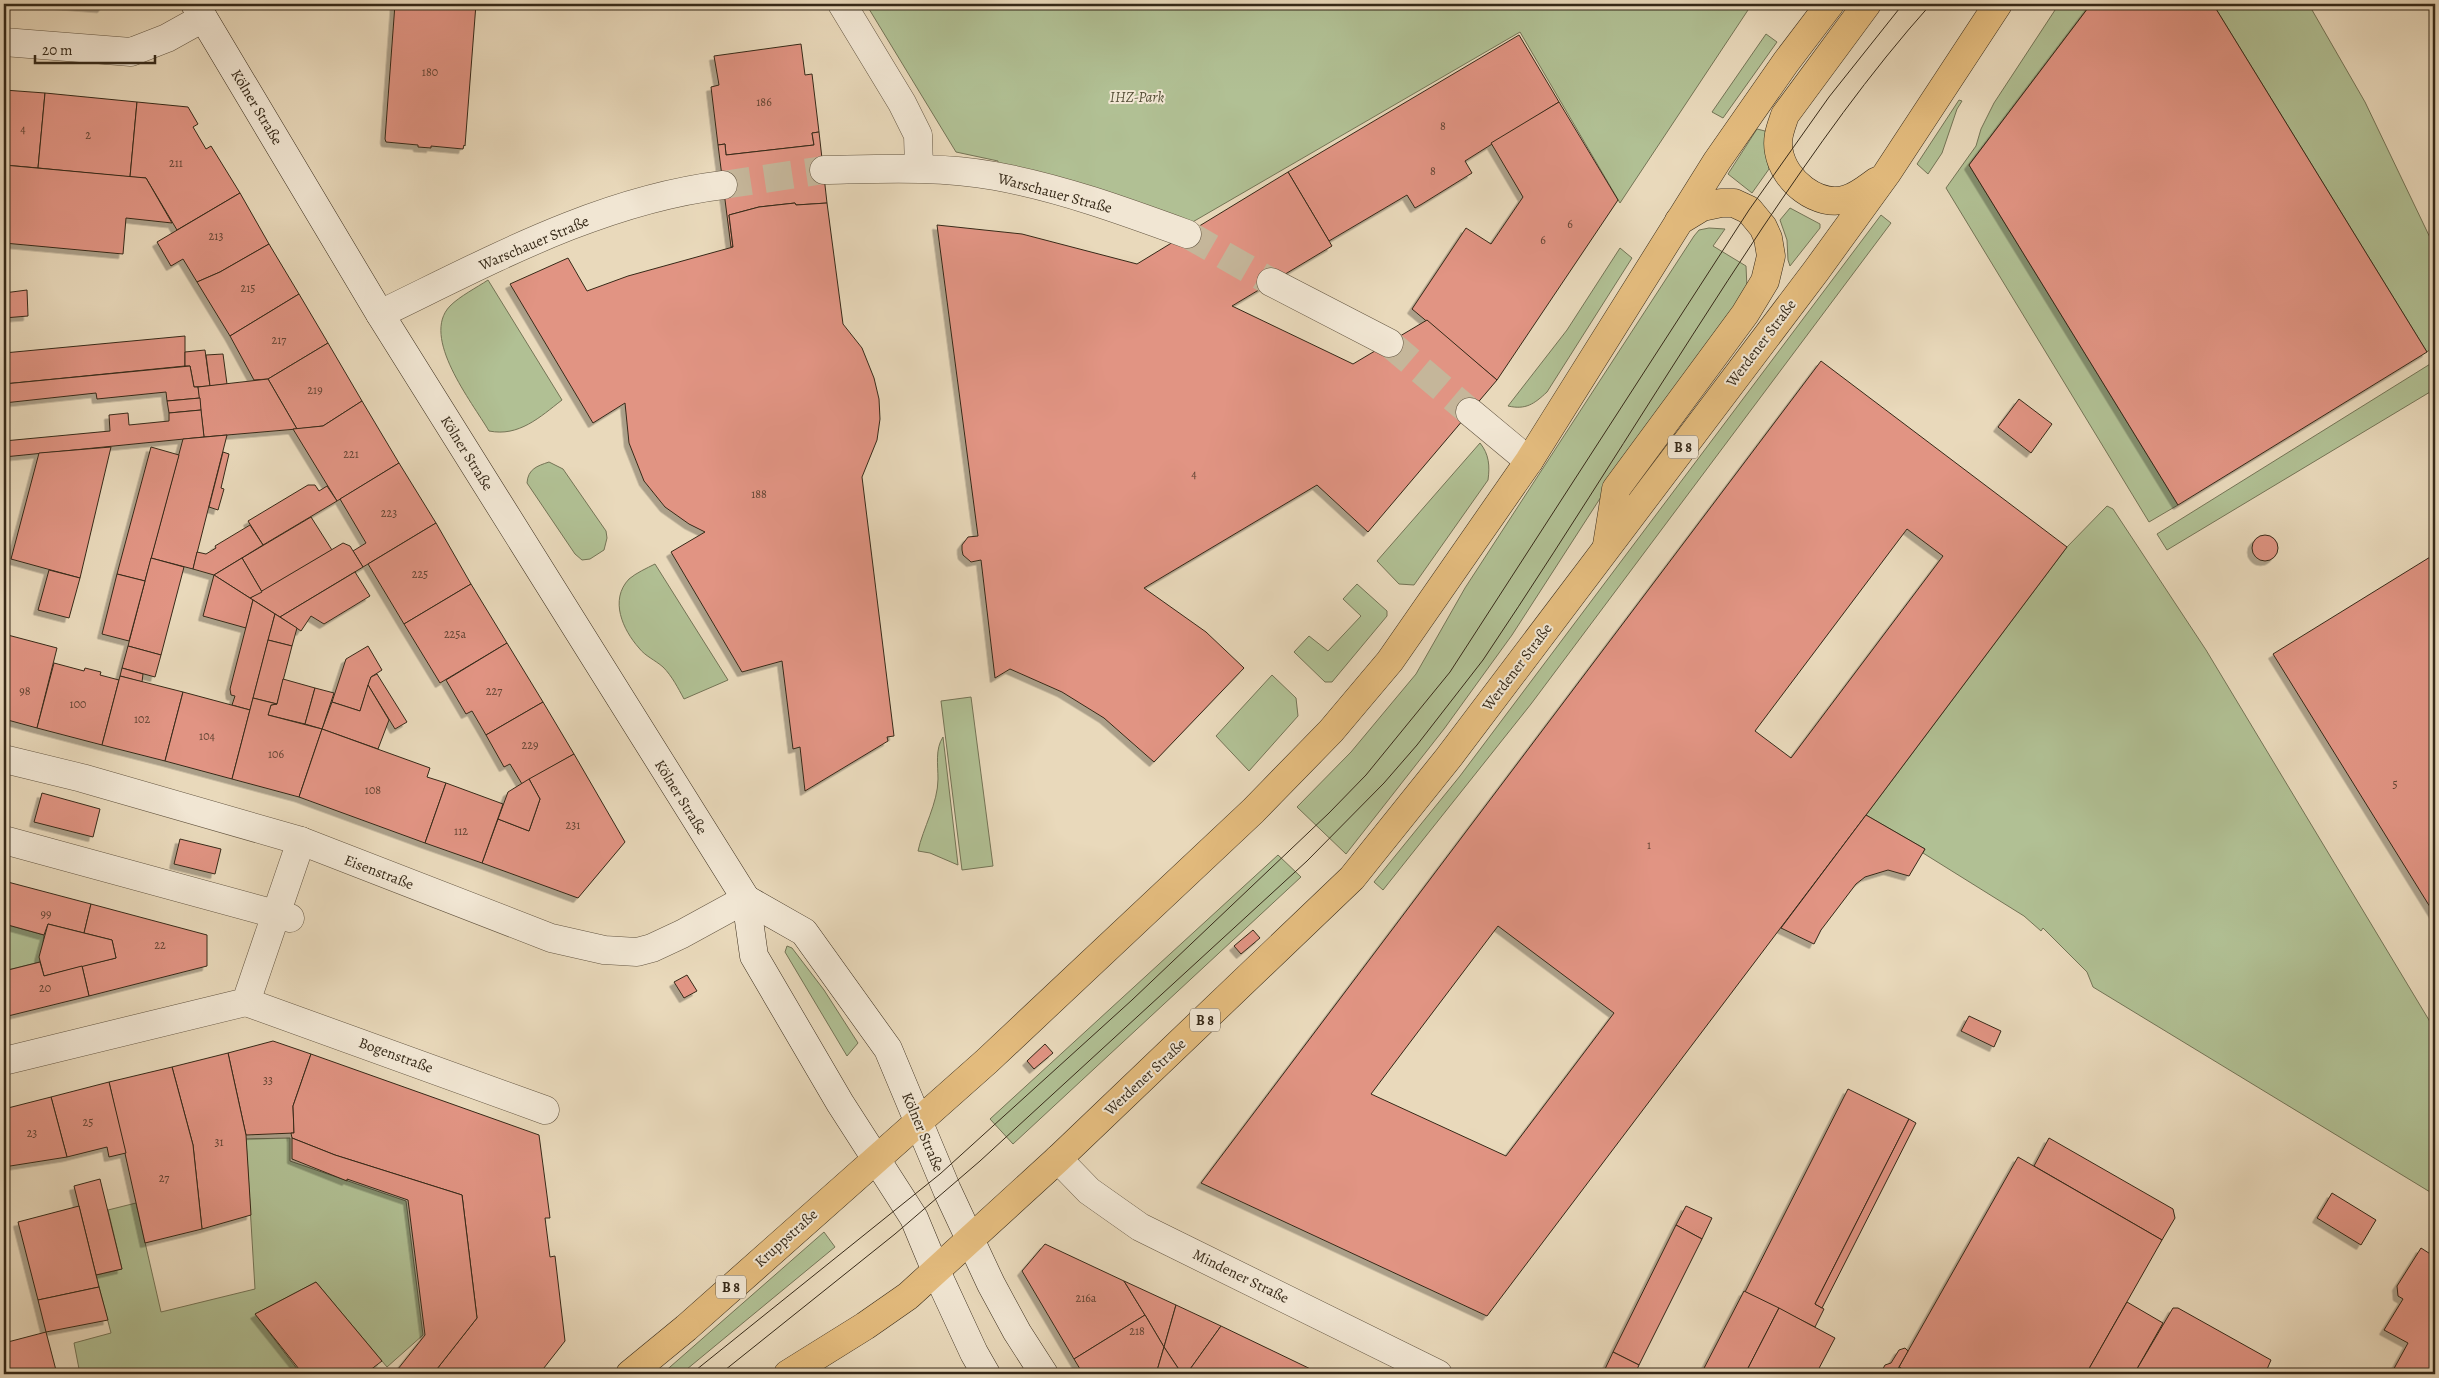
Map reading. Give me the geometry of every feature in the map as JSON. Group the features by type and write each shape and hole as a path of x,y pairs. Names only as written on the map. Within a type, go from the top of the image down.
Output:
{"main road":[{"name":"B 8","path":"918,1121 987,1061 1253,811 1331,732 1390,661 1528,461 1678,221 1786,62 1830,4"},
{"path":"1867,4 1786,115 1778,136 1779,152 1785,170 1793,181 1816,196 1829,201 1846,199 1859,194 1887,173"},
{"name":"Werdener Straße","path":"952,1255 1058,1159 1352,878 1449,757 1887,173 1998,4"},
{"path":"1606,548 1616,489 1745,314 1765,281 1771,256 1768,238 1763,227 1749,210 1734,202 1721,202 1702,207 1678,221"},
{"name":"Kruppstraße","path":"630,1374 686,1328 918,1121"},
{"name":"B 8","path":"788,1374 900,1302 952,1255"}],"street":[{"path":"842,4 902,103 918,135 919,168"},
{"path":"4,42 131,52 167,38 199,11"},
{"name":"Kölner Straße","path":"199,11 380,314 746,899 754,956 876,1158 914,1218 952,1255 1017,1332 1044,1374"},
{"name":"Warschauer Straße","path":"824,170 919,168 994,176 1108,205 1187,234"},
{"name":"Warschauer Straße","path":"380,314 560,228 644,200 696,188 723,185"},
{"path":"1271,282 1389,343"},
{"path":"1470,412 1528,461"},
{"name":"Eisenstraße","path":"4,759 82,778 301,841 551,938 604,950 637,952 652,948 746,899"},
{"path":"4,840 282,916"},
{"path":"4,1061 246,1002 282,916 301,841"},
{"name":"Kölner Straße","path":"746,899 804,932 888,1049 918,1121 952,1255 974,1354 986,1374"},
{"name":"Bogenstraße","path":"246,1002 545,1110"},
{"name":"Mindener Straße","path":"1058,1159 1089,1191 1140,1227 1438,1374"}],"green space":[{"name":"IHZ-Park","path":"866,4 1752,4 1620,203 1520,32 1184,227 998,168 998,161 956,152"},
{"path":"2059,4 2091,4 1969,165 2178,505 2149,522 1946,188 1976,146 1981,129 1994,103"},
{"path":"2213,4 2308,4 2312,10 2365,102 2435,248 2435,345 2427,352"},
{"path":"1766,34 1777,42 1723,118 1712,112"},
{"path":"1959,100 1962,101 1957,109 1942,153 1928,174 1917,164"},
{"path":"1757,129 1765,131 1768,145 1769,169 1752,193 1728,174"},
{"path":"1790,208 1820,224 1820,228 1790,266 1787,240 1780,220"},
{"path":"1881,215 1891,223 1531,704 1383,890 1374,882 1460,776"},
{"path":"1709,228 1725,229 1713,246 1746,266 1747,288 1610,483 1512,635 1444,729 1346,854 1297,807 1351,752 1416,674 1465,588 1694,236 1699,230"},
{"path":"1620,248 1632,258 1547,392 1529,405 1520,407 1508,406 1567,330"},
{"path":"488,280 562,400 537,419 510,431 489,431 452,369 441,335 442,319 450,306 463,295"},
{"path":"2435,361 2435,389 2167,550 2157,534"},
{"path":"1480,443 1488,460 1488,480 1414,585 1399,584 1377,561"},
{"path":"549,462 563,469 606,531 607,538 604,550 590,559 582,560 575,554 527,483 531,471"},
{"path":"2107,506 2113,509 2206,650 2435,1030 2435,1195 2093,987 2087,972 2043,928 2041,931 2024,916 1923,853 1925,849 1866,815 2067,547"},
{"path":"655,564 728,680 684,699 675,682 666,671 641,651 633,641 620,615 619,605 623,587 629,579"},
{"path":"1357,584 1387,611 1387,616 1332,682 1325,682 1294,652 1309,636 1328,651 1361,616 1343,599"},
{"path":"1272,675 1296,698 1298,716 1249,771 1216,736"},
{"path":"971,697 993,866 962,870 941,701"},
{"path":"943,737 958,865 930,853 918,851 936,797 938,752"},
{"path":"1278,855 1301,877 1013,1144 990,1119"},
{"path":"8,925 44,935 40,962 4,971 4,935"},
{"path":"787,946 792,948 824,990 858,1043 847,1056 785,952"},
{"path":"290,1138 290,1161 406,1201 423,1335 387,1367 316,1282 255,1314 301,1374 80,1374 74,1343 111,1333 96,1275 122,1269 108,1210 136,1203 161,1312 255,1289 246,1139"},
{"path":"824,1232 835,1247 681,1374 662,1374"}],"building":[{"path":"52,4 105,4 102,8"},
{"path":"395,4 476,4 465,146 463,149 431,146 431,148 418,147 418,145 386,142"},
{"path":"2091,4 2213,4 2427,352 2178,505 1969,165"},
{"path":"1519,35 1559,102 1465,161 1472,173 1422,204 1415,208 1407,195 1329,241 1288,172"},
{"path":"801,44 805,75 812,74 819,132 812,133 814,145 726,155 725,144 718,145 711,87 719,85 714,56"},
{"path":"4,90 45,93 38,168 4,165"},
{"path":"45,93 137,102 130,177 38,168"},
{"path":"137,102 188,107 198,124 193,127 206,149 211,146 240,193 177,230 146,178 130,177"},
{"path":"1559,102 1618,200 1497,380 1412,309 1466,228 1491,244 1523,197 1491,143"},
{"path":"819,132 827,203 796,205 795,203 759,207 729,215 733,247 731,247 718,145 725,144 726,155 814,145 812,133"},
{"path":"4,165 146,178 172,223 126,218 123,254 4,243"},
{"path":"1288,172 1332,246 1232,306 1353,364 1427,320 1497,380 1368,532 1317,485 1144,588 1206,632 1244,668 1154,762 1104,718 1062,692 1010,669 995,678 981,560 971,562 963,555 962,550 962,545 968,537 978,536 937,225 1022,234 1137,264"},
{"path":"240,193 269,244 220,272 197,282 183,259 171,266 157,242"},
{"path":"795,203 796,205 827,203 843,324 862,348 874,378 879,399 880,419 877,440 862,477 894,736 887,737 888,741 805,791 800,747 793,749 782,661 742,672 671,552 705,532 689,524 665,507 644,481 629,443 625,403 593,423 510,284 568,258 587,291 628,276 733,247 729,215 759,207"},
{"path":"269,244 299,294 230,336 197,282 220,272"},
{"path":"27,290 28,316 4,318 4,293"},
{"path":"299,294 328,343 268,379 254,380 230,336"},
{"path":"185,336 185,366 4,384 4,353"},
{"path":"328,343 362,401 323,426 297,429 268,379"},
{"path":"205,350 210,386 194,387 190,366 185,366 185,352"},
{"path":"223,354 227,384 210,386 206,355"},
{"path":"1821,361 2067,547 1487,1316 1201,1183","holes":["1907,529 1943,556 1791,758 1755,731","1498,926 1614,1013 1506,1156 1371,1094"]},
{"path":"190,366 194,387 198,387 200,398 167,401 166,392 97,399 96,393 4,403 4,384"},
{"path":"268,379 297,429 204,437 198,387"},
{"path":"200,398 201,410 169,413 167,401"},
{"path":"2019,399 2052,424 2031,453 1998,427"},
{"path":"362,401 399,463 337,501 293,429 323,426"},
{"path":"201,410 204,437 4,457 4,441 110,431 109,415 128,413 129,425 169,421 169,413"},
{"path":"227,435 193,569 151,558 183,439"},
{"path":"111,447 80,578 11,559 39,453"},
{"path":"151,447 179,455 145,581 117,574"},
{"path":"223,452 229,454 221,488 224,489 218,510 209,507"},
{"path":"399,463 436,523 363,567 353,551 366,543 340,499"},
{"path":"308,485 315,485 319,491 327,486 337,501 263,545 248,521"},
{"path":"311,517 332,550 262,592 242,558"},
{"path":"436,523 471,584 404,624 368,564"},
{"path":"250,525 263,545 214,575 193,569 197,552 206,554 216,548 215,546"},
{"path":"2265,535 2274,539 2278,548 2274,557 2265,561 2256,557 2252,548 2256,539"},
{"path":"343,543 350,546 363,567 280,617 250,598"},
{"path":"2435,554 2435,915 2273,654"},
{"path":"151,558 184,567 161,655 128,646"},
{"path":"242,558 262,592 250,598 214,575"},
{"path":"49,570 80,578 69,618 38,610"},
{"path":"355,572 370,596 324,624 311,616 301,631 280,617"},
{"path":"117,574 145,581 129,641 102,634"},
{"path":"214,575 253,600 246,628 203,616"},
{"path":"471,584 507,643 440,683 404,624"},
{"path":"253,600 275,614 250,710 232,705 235,696 231,695 230,689"},
{"path":"275,614 297,628 292,646 268,640"},
{"path":"4,634 57,648 37,728 4,719"},
{"path":"268,640 292,646 277,704 253,698"},
{"path":"507,643 543,702 486,735 472,711 466,714 446,680"},
{"path":"128,646 161,655 155,677 122,668"},
{"path":"368,646 382,670 371,677 360,711 332,702 346,659"},
{"path":"54,663 84,671 85,668 101,672 100,675 119,680 102,745 37,728"},
{"path":"122,668 143,674 142,682 120,676"},
{"path":"377,674 407,722 395,729 368,685 371,677"},
{"path":"120,676 183,692 165,761 102,745"},
{"path":"283,679 315,688 305,724 268,715 271,705 277,704"},
{"path":"368,685 389,720 378,749 322,729 332,702 360,711"},
{"path":"315,688 334,693 322,729 305,724"},
{"path":"183,692 250,710 232,779 165,761"},
{"path":"253,698 277,704 271,705 268,715 322,729 299,797 232,779"},
{"path":"543,702 574,754 522,784 510,764 504,767 486,735"},
{"path":"322,729 430,768 427,777 446,783 425,843 299,797"},
{"path":"574,754 625,842 578,898 482,863 498,819 529,831 540,799 529,779"},
{"path":"529,779 540,799 529,831 498,819 508,792"},
{"path":"446,783 503,804 482,863 425,843"},
{"path":"42,793 100,809 93,837 34,822"},
{"path":"1866,815 1925,849 1909,876 1888,870 1865,877 1856,884 1821,930 1814,944 1781,928"},
{"path":"180,839 221,849 215,874 174,864"},
{"path":"4,881 91,904 84,933 48,924 44,935 8,925 4,935"},
{"path":"91,904 207,935 207,966 89,996 82,966 116,958 112,940 84,933"},
{"path":"48,924 112,940 116,958 44,976 39,957"},
{"path":"1253,930 1260,938 1241,954 1234,946"},
{"path":"40,962 44,976 82,966 89,996 4,1017 4,971"},
{"path":"687,975 697,991 684,998 674,982"},
{"path":"1969,1016 2001,1031 1994,1047 1961,1031"},
{"path":"273,1041 311,1054 293,1106 294,1133 246,1135 228,1053"},
{"path":"1045,1044 1053,1053 1034,1069 1027,1061"},
{"path":"228,1053 246,1135 251,1215 202,1229 193,1145 172,1067"},
{"path":"311,1054 539,1135 550,1218 545,1218 550,1257 555,1256 565,1341 541,1374 433,1374 477,1318 462,1195 335,1155 292,1138 291,1133 294,1133 293,1106"},
{"path":"172,1067 193,1145 202,1229 145,1243 109,1082"},
{"path":"109,1082 126,1153 109,1157 107,1147 67,1157 51,1097"},
{"path":"1848,1089 1909,1119 1815,1304 1824,1309 1815,1327 1745,1292"},
{"path":"51,1097 67,1157 4,1167 4,1109"},
{"path":"1909,1119 1916,1123 1822,1308 1815,1304"},
{"path":"292,1138 335,1155 462,1195 477,1318 433,1374 394,1374 425,1335 408,1200 347,1179 347,1181 292,1159"},
{"path":"2049,1138 2173,1209 2175,1218 2162,1240 2034,1166"},
{"path":"2018,1157 2162,1240 2086,1374 1911,1374 1899,1367"},
{"path":"100,1179 122,1269 96,1275 74,1186"},
{"path":"2332,1193 2376,1220 2361,1245 2317,1218"},
{"path":"79,1206 99,1287 38,1300 18,1222"},
{"path":"1686,1206 1712,1218 1702,1239 1676,1225"},
{"path":"1676,1225 1702,1239 1639,1365 1613,1352"},
{"path":"1045,1244 1124,1281 1145,1315 1074,1359 1022,1271"},
{"path":"2421,1248 2435,1257 2435,1374 2391,1374 2408,1343 2384,1330 2403,1299 2398,1296 2397,1286"},
{"path":"1124,1281 1176,1305 1164,1347 1145,1315"},
{"path":"316,1282 382,1361 365,1374 303,1374 255,1314"},
{"path":"99,1287 108,1320 46,1332 38,1300"},
{"path":"1744,1291 1779,1308 1745,1374 1701,1374"},
{"path":"2127,1302 2163,1323 2134,1374 2086,1374"},
{"path":"1176,1305 1221,1326 1188,1372 1182,1374 1164,1347"},
{"path":"1779,1308 1835,1338 1816,1374 1745,1374"},
{"path":"2173,1308 2178,1308 2271,1360 2265,1374 2134,1374"},
{"path":"1145,1315 1164,1347 1156,1374 1083,1374 1074,1359"},
{"path":"1221,1326 1321,1374 1182,1374 1188,1372"},
{"path":"46,1332 57,1374 4,1374 4,1343"},
{"path":"1164,1347 1182,1374 1156,1374"},
{"path":"1905,1348 1908,1351 1895,1374 1880,1374 1885,1365 1891,1363 1899,1350"},
{"path":"1613,1352 1639,1365 1635,1374 1615,1374 1605,1369"},
{"path":"1899,1367 1911,1374 1895,1374"}],"tunnel":[{"path":"723,185 824,170"},
{"path":"1187,234 1271,282"},
{"path":"1389,343 1470,412"}],"tram line":[{"path":"691,1374 940,1174 1132,1000 1329,813 1366,775 1450,672 1749,210 1829,97 1903,4"},
{"path":"720,1374 895,1234 980,1161 1307,861 1384,783 1417,745 1483,660 1783,198 1864,85 1931,4"}]}
